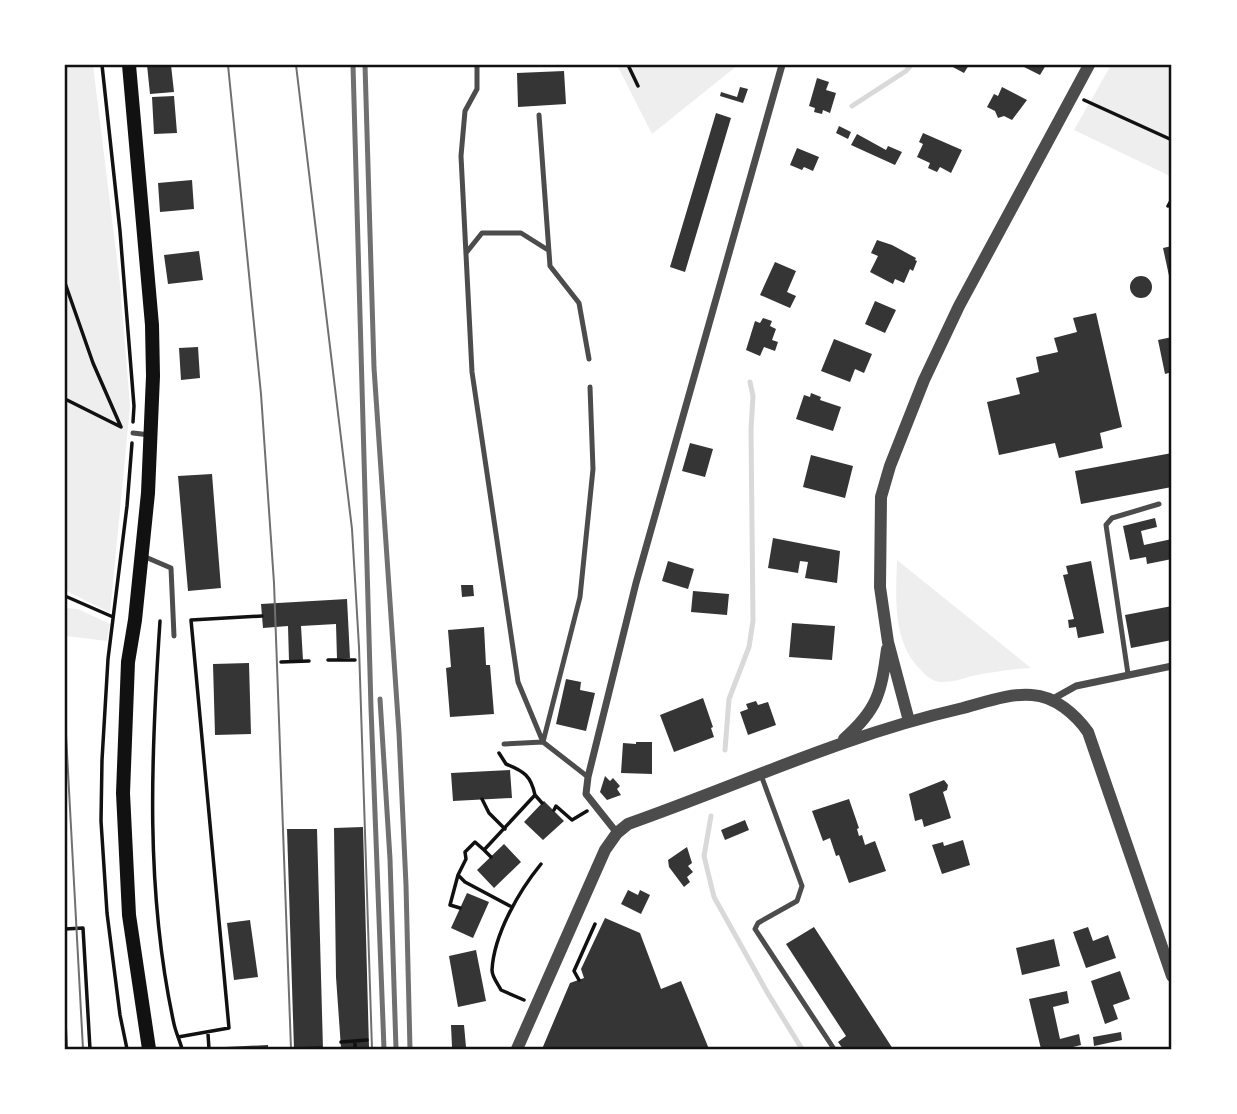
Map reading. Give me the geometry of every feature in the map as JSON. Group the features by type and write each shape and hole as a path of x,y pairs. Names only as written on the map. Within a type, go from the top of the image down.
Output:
{"main road":[{"path":"129,65 152,325 150,435 142,556 128,662 123,793 129,915 149,1049"}],"street":[{"path":"617,833 586,794 588,777 644,556 782,65"},
{"path":"909,721 888,642 880,587 881,497 890,466 924,380 959,306 1089,65"},
{"path":"838,744 861,724 871,711 882,687 888,642"},
{"path":"1051,700 1076,686 1172,666"},
{"path":"517,1049 605,850 617,833 628,824 838,744 909,721 1016,695 1035,694 1051,700 1079,719 1088,732 1172,976"}],"lane":[{"path":"477,65 477,89 465,111 461,156 472,372 518,682 543,742 588,777"},
{"path":"539,115 550,266 579,303 589,359"},
{"path":"466,253 482,233 521,233 548,250"},
{"path":"543,742 580,597 593,469 590,387"},
{"path":"132,433 150,435"},
{"path":"1128,674 1106,525 1112,518 1159,504"},
{"path":"142,556 171,568 174,636"},
{"path":"504,744 543,742"},
{"path":"760,773 802,886 797,901 758,923 755,929 834,1049"}],"path":[{"path":"65,399 132,433 134,406 120,232 102,65"},
{"path":"628,65 638,86"},
{"path":"1073,94 1172,140"},
{"path":"1168,206 1172,199"},
{"path":"65,283 93,363 121,427"},
{"path":"65,596 113,617"},
{"path":"174,621 262,616"},
{"path":"178,1037 229,1028 191,620"},
{"path":"154,622 160,621 152,738 154,873 164,972 182,1049"},
{"path":"328,660 344,657 355,660"},
{"path":"281,662 296,659 309,661"},
{"path":"506,764 520,768 532,780 535,795 542,803"},
{"path":"484,850 535,795"},
{"path":"482,799 489,813 505,829"},
{"path":"554,810 556,806 572,820 595,806"},
{"path":"460,908 450,905 458,875 466,859 465,852 475,842 491,857"},
{"path":"537,1005 501,990 492,973 497,948 512,907 541,864"},
{"path":"458,875 465,882 512,907"},
{"path":"107,914 127,1049"},
{"path":"579,980 574,971 595,924"},
{"path":"65,929 83,928 90,1049"},
{"path":"65,1020 66,1049"},
{"path":"208,1033 209,1049"},
{"path":"341,1042 367,1040"},
{"path":"355,1041 355,1049"},
{"path":"295,1049 319,1049"}],"shaded area":[{"path":"65,65 93,65 120,284 130,407 110,613 65,590"},
{"path":"617,65 738,65 652,134"},
{"path":"1111,65 1172,65 1172,177 1074,130"},
{"path":"897,560 1031,668 945,682 926,675 910,657 900,631 896,603"},
{"path":"65,608 78,609 110,624 107,641 66,636"}],"building":[{"path":"147,65 171,65 174,92 150,94"},
{"path":"949,65 969,65 964,73"},
{"path":"1020,65 1046,65 1040,75"},
{"path":"564,71 566,104 518,107 517,73"},
{"path":"817,78 829,82 826,90 836,93 830,113 823,110 822,114 814,112 815,108 809,106"},
{"path":"740,87 748,89 743,103 720,96 721,92 737,97"},
{"path":"1002,87 1027,100 1012,120 1004,116 998,118 995,111 987,107 994,94 998,96"},
{"path":"174,96 177,133 154,134 152,97"},
{"path":"716,113 731,118 685,272 670,267"},
{"path":"839,126 851,132 848,139 836,133"},
{"path":"923,133 962,150 951,173 940,167 937,172 928,168 930,163 917,157 923,144 919,142"},
{"path":"857,134 886,150 888,146 902,152 895,165 851,145"},
{"path":"797,148 819,157 813,171 790,165"},
{"path":"192,180 194,209 160,212 158,183"},
{"path":"877,240 916,258 913,271 910,269 904,283 895,279 893,284 870,272 878,256 871,253"},
{"path":"1172,246 1172,284 1171,285 1163,248"},
{"path":"199,251 203,280 168,284 164,255"},
{"path":"775,262 796,271 787,292 796,296 790,308 760,295"},
{"path":"1141,276 1149,279 1152,287 1149,295 1141,298 1133,295 1130,287 1133,279"},
{"path":"875,301 896,310 885,333 865,324"},
{"path":"1096,313 1122,427 1100,433 1103,448 1059,458 1055,443 999,455 987,402 1020,394 1016,378 1039,372 1036,357 1058,352 1054,338 1077,332 1073,318"},
{"path":"763,318 772,321 770,326 776,329 772,340 778,342 775,351 764,347 760,356 746,350 755,321 760,323"},
{"path":"1172,337 1172,372 1165,374 1158,340"},
{"path":"834,339 872,354 864,373 855,369 850,382 821,371"},
{"path":"198,347 200,378 181,380 179,348"},
{"path":"811,393 821,397 820,400 841,407 833,431 796,419 804,395 810,397"},
{"path":"690,443 713,449 705,477 682,471"},
{"path":"1172,453 1172,487 1081,504 1075,471"},
{"path":"811,455 853,466 845,498 803,487"},
{"path":"212,474 221,588 188,591 178,476"},
{"path":"1155,518 1157,527 1141,531 1144,545 1172,539 1172,559 1147,564 1146,557 1130,560 1123,526"},
{"path":"773,538 840,551 837,583 805,578 808,562 800,561 798,573 768,568"},
{"path":"668,561 694,569 688,589 662,581"},
{"path":"1091,561 1104,633 1078,638 1076,627 1069,628 1068,620 1074,619 1063,575 1068,574 1066,566"},
{"path":"461,585 473,585 474,596 462,597"},
{"path":"693,591 729,594 727,615 691,612"},
{"path":"347,599 350,658 337,659 336,624 301,626 303,660 289,661 288,626 263,628 261,604"},
{"path":"1172,606 1172,640 1131,648 1125,615"},
{"path":"792,623 835,626 832,660 789,657"},
{"path":"484,627 486,665 490,665 494,714 450,717 446,668 451,667 448,630"},
{"path":"249,663 251,734 215,735 213,664"},
{"path":"566,679 581,682 580,690 595,693 586,731 556,724"},
{"path":"703,698 714,737 674,752 660,715"},
{"path":"756,701 758,705 768,702 776,725 748,735 740,712 748,709 746,704"},
{"path":"652,742 652,774 621,773 623,743"},
{"path":"510,770 512,798 453,801 451,773"},
{"path":"605,776 610,781 613,778 620,786 617,789 621,795 607,800 600,792"},
{"path":"944,780 948,785 943,792 951,818 924,827 922,819 915,821 909,794"},
{"path":"849,799 859,836 862,835 865,845 875,841 886,871 849,883 830,838 823,841 812,811"},
{"path":"544,801 564,821 543,840 524,822"},
{"path":"745,820 749,830 725,840 721,830"},
{"path":"363,827 369,1047 349,1049 341,1048 336,977 334,828"},
{"path":"287,829 317,829 323,1049 294,1049"},
{"path":"963,840 970,865 942,874 932,845 943,842 944,846"},
{"path":"504,844 521,862 494,888 477,870"},
{"path":"687,847 692,863 688,866 693,872 687,877 690,882 684,887 669,867 668,860"},
{"path":"628,890 638,895 640,890 650,895 641,914 621,904"},
{"path":"467,893 489,902 473,938 451,928"},
{"path":"605,918 640,933 661,989 681,981 709,1049 542,1049 570,983 584,978 581,969"},
{"path":"250,920 258,977 234,980 227,923"},
{"path":"814,927 893,1049 843,1049 838,1042 846,1036 786,944"},
{"path":"1088,927 1093,941 1108,935 1116,958 1086,968 1073,932"},
{"path":"1054,939 1060,966 1022,975 1016,948"},
{"path":"476,950 486,1001 458,1007 449,956"},
{"path":"1120,971 1130,999 1113,1005 1118,1019 1105,1024 1091,981"},
{"path":"1067,991 1069,1003 1053,1007 1060,1039 1079,1034 1081,1045 1065,1049 1041,1049 1029,999"},
{"path":"451,1025 464,1025 466,1047 452,1047"},
{"path":"1121,1032 1122,1040 1094,1046 1093,1037"},
{"path":"268,1045 268,1049 225,1049 225,1047"}],"waterway":[{"path":"852,106 911,65"},
{"path":"725,750 729,699 749,647 753,621 753,396 750,382"},
{"path":"711,816 704,856 714,897 802,1049"}],"tram line":[{"path":"228,65 261,394 274,583 291,1049"},
{"path":"296,65 352,529 359,647 372,1049"},
{"path":"65,716 83,1049"}],"railway":[{"path":"353,65 371,708 384,1049"},
{"path":"365,65 374,368 399,733 410,1049"},
{"path":"380,699 390,859 396,1049"}]}
